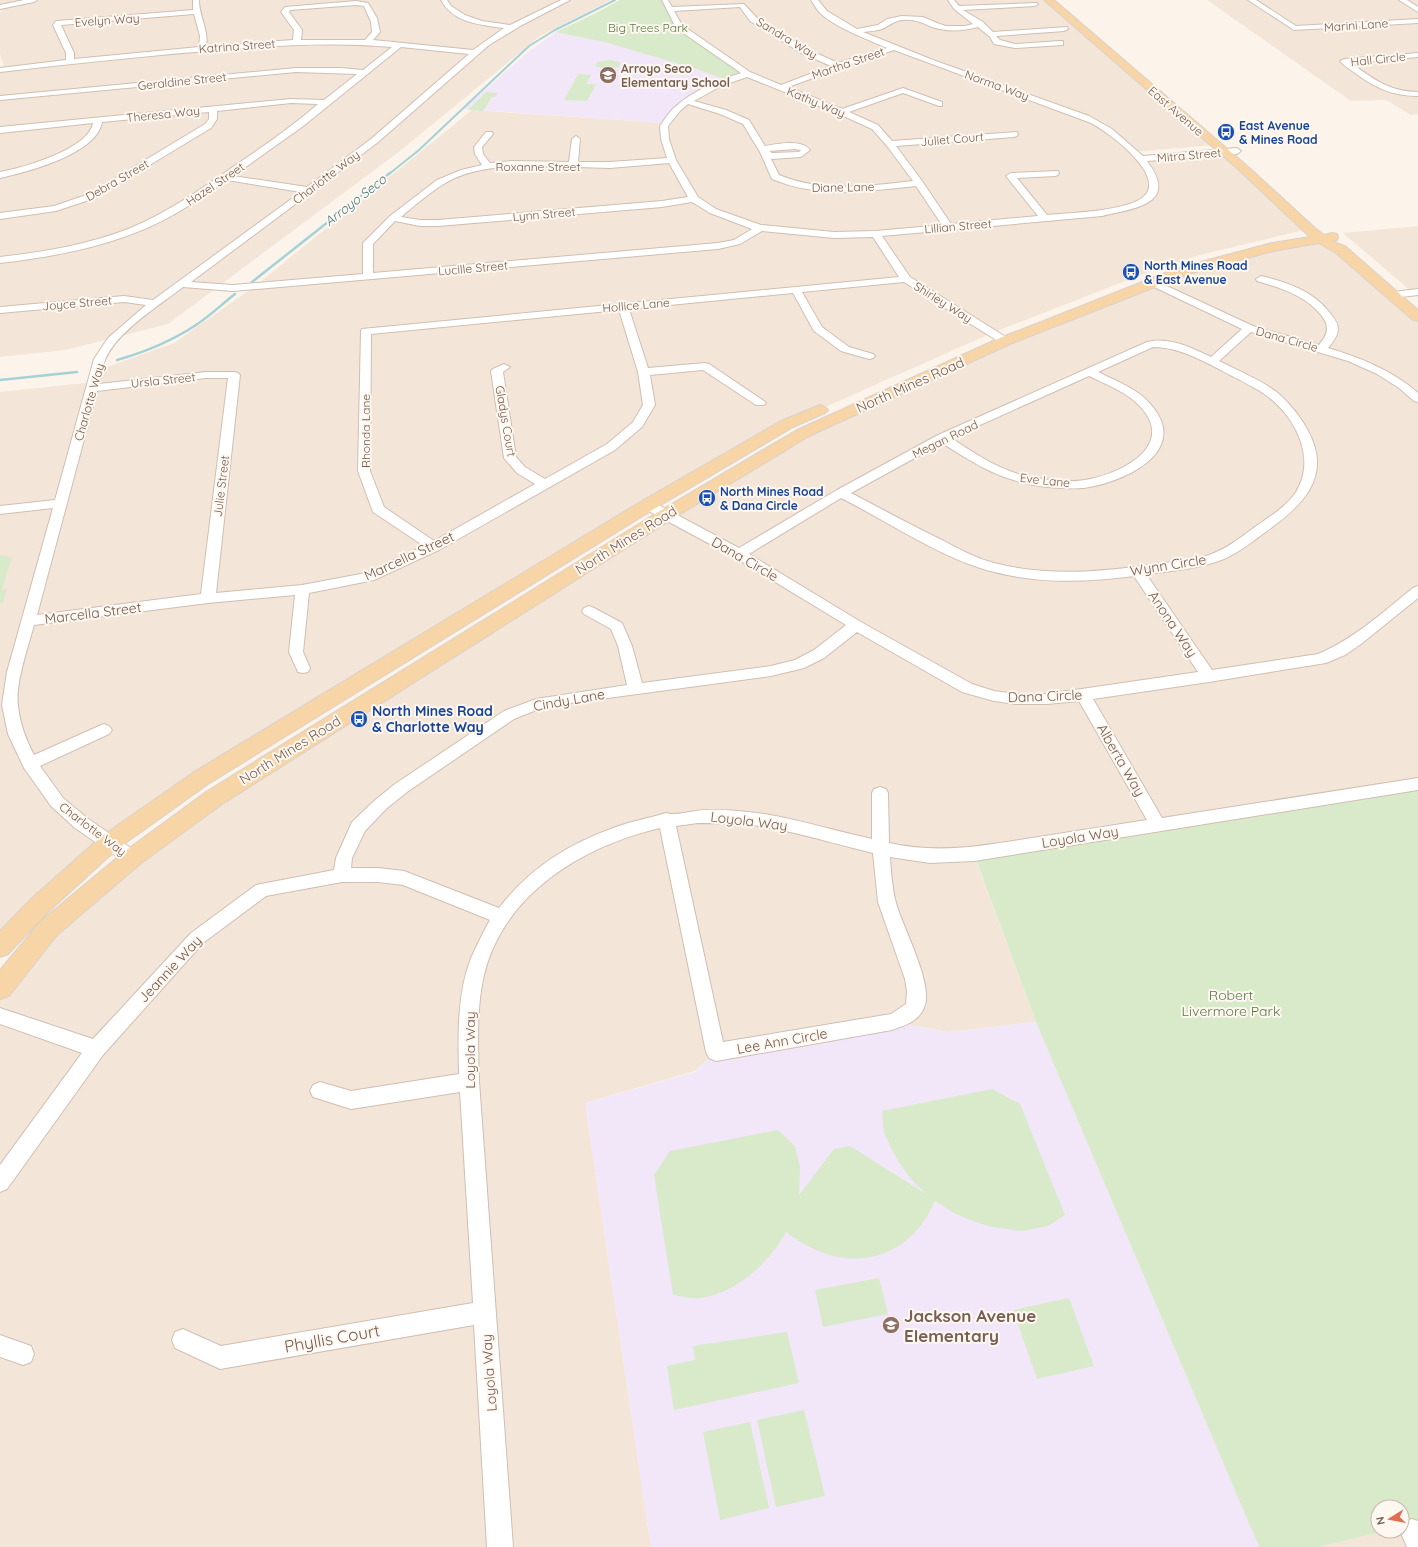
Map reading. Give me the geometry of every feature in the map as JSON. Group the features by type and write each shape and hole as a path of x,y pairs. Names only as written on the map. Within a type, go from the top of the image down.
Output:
{"main road":[{"name":"East Avenue","path":"1049,0 1226,148 1270,178 1322,234 1418,317"},
{"name":"East Avenue","path":"1060,0 1226,148"},
{"name":"North Mines Road","path":"0,988 49,928 132,858 214,798 666,515 803,433 999,337 1154,283 1183,271 1322,234"},
{"name":"North Mines Road","path":"0,947 39,906 109,843 201,778 648,505 787,424 999,337 1140,276 1204,254 1322,234"},
{"path":"1272,247 1311,247 1341,250"},
{"path":"1154,283 1154,275 1199,260 1203,258 1204,254"}],"street":[{"path":"1,5 34,0"},
{"path":"196,0 197,12 204,36 202,49"},
{"path":"444,0 448,7 461,16 485,23 509,27"},
{"path":"547,0 563,1"},
{"name":"Kathy Way","path":"665,0 679,26 747,74 842,112 875,127 890,144 947,226"},
{"name":"Norma Way","path":"814,0 822,11 856,31 894,48 1086,118 1101,125 1134,152 1152,172 1155,183 1152,194"},
{"path":"951,0 956,8 980,24 992,34 997,42 1015,46 1060,43"},
{"path":"1252,0 1266,0"},
{"name":"Marini Lane","path":"1252,0 1294,28 1418,21"},
{"path":"1402,0 1418,10"},
{"name":"Charlotte Way","path":"132,858 81,823 57,802 30,764 5,706 100,359 112,340 140,314 374,141 475,52 509,27 563,1"},
{"path":"297,42 298,30 285,12 287,8 356,3 366,4 376,27 374,35 367,42"},
{"path":"956,8 1035,4"},
{"name":"Sandra Way","path":"669,9 742,5 753,19 804,51 838,66"},
{"name":"Evelyn Way","path":"70,61 70,53 57,25 59,24 197,12"},
{"path":"856,31 880,27 890,21 902,18 923,19 934,25 946,28 965,28 980,24"},
{"path":"992,34 1064,29"},
{"name":"Katrina Street","path":"0,70 70,61 297,42 367,42 475,52"},
{"name":"Hazel Street","path":"0,260 49,254 102,240 132,231 170,213 225,177 299,125 399,45"},
{"name":"Martha Street","path":"779,88 838,66 894,48"},
{"name":"Hall Circle","path":"1418,55 1344,61 1384,90 1394,93 1418,94"},
{"name":"Geraldine Street","path":"0,98 296,70 364,72"},
{"path":"694,199 672,160 665,138 664,126 677,109 688,101 718,84 747,74"},
{"path":"842,112 902,90 939,104"},
{"name":"Theresa Way","path":"0,130 291,100 326,102"},
{"name":"Diane Lane","path":"688,101 723,112 746,122 764,152 775,177 797,186 835,190 919,184"},
{"name":"Debra Street","path":"0,216 56,208 92,196 208,126 213,119 213,108"},
{"path":"0,175 37,166 69,151 94,134 97,128 98,120"},
{"path":"488,166 479,154 478,147 489,134"},
{"name":"Juliet Court","path":"890,144 1014,134"},
{"path":"573,166 576,140"},
{"name":"Mitra Street","path":"1134,152 1226,148"},
{"name":"Mitra Street","path":"1141,159 1226,148"},
{"name":"Roxanne Street","path":"368,277 368,243 393,218 440,182 464,172 488,166 512,164 573,166 610,165 672,160"},
{"path":"1044,218 1011,176 1055,173"},
{"path":"225,177 309,190"},
{"name":"Lillian Street","path":"694,199 713,211 760,228 834,235 876,234 947,226 1102,213 1146,200 1152,194"},
{"name":"Lynn Street","path":"393,218 420,223 438,223 662,204 694,199"},
{"name":"Lucille Street","path":"181,284 232,288 718,246 737,242 760,228"},
{"name":"Shirley Way","path":"876,234 906,279 999,337"},
{"name":"Hollice Lane","path":"366,331 906,279"},
{"path":"1261,279 1296,291 1312,300 1323,310 1332,322 1332,332 1322,349"},
{"name":"Dana Circle","path":"1154,283 1249,328 1352,359 1381,372 1403,386 1418,399"},
{"path":"796,290 818,329 845,349 869,356"},
{"path":"1393,295 1418,292"},
{"name":"Joyce Street","path":"0,310 124,299 155,303"},
{"name":"Marcella Street","path":"28,621 208,598 302,590 369,577 434,547 611,447 638,424 649,405 644,372 623,307"},
{"path":"1212,362 1249,328"},
{"name":"Rhonda Lane","path":"366,331 364,471 378,510 434,547"},
{"name":"Wynn Circle","path":"841,493 959,555 982,564 1016,572 1050,576 1079,576 1137,571 1192,563 1213,558 1230,550 1285,512 1298,499 1307,484 1311,465 1309,446 1300,426 1286,407 1273,395 1254,383 1212,362 1169,344 1160,343"},
{"name":"Megan Road","path":"739,554 841,493 942,438 1151,344 1160,343"},
{"path":"644,372 705,366 760,403"},
{"name":"Gladys Court","path":"504,367 497,371 510,458 521,470 545,485"},
{"name":"Eve Lane","path":"942,438 997,470 1014,477 1044,483 1084,484 1120,473 1134,466 1149,454 1156,445 1158,431 1153,418 1140,400 1089,372"},
{"name":"Ursla Street","path":"92,388 206,375 234,375"},
{"name":"Julie Street","path":"208,598 234,375"},
{"path":"0,510 61,503"},
{"name":"Dana Circle","path":"648,505 739,554 856,625 967,688 994,696 1016,699 1047,699 1083,695 1321,659 1340,651 1356,641 1418,591"},
{"name":"Anona Way","path":"1137,571 1209,677"},
{"path":"302,590 296,652 303,668"},
{"path":"589,611 617,626 625,646 636,690"},
{"name":"Cindy Lane","path":"342,875 344,858 358,827 380,805 401,788 509,715 543,703 771,672 799,664 819,654 856,625"},
{"name":"Alberta Way","path":"1083,695 1158,825"},
{"path":"30,764 104,730"},
{"name":"Loyola Way","path":"500,1547 467,1031 471,994 480,958 500,916 532,882 560,860 591,844 622,831 666,819 701,816 736,817 778,822 916,855 945,856 974,854 1418,784"},
{"path":"880,793 882,847"},
{"name":"Lee Ann Circle","path":"666,819 716,1052 892,1022 910,1013 916,1004 916,987 888,904 884,884 882,847"},
{"name":"Jeannie Way","path":"0,1182 96,1048 197,938 262,890 342,875 378,875 404,878 500,916"},
{"path":"0,1016 96,1048"},
{"path":"320,1091 351,1100 469,1081"},
{"name":"Phyllis Court","path":"183,1340 220,1358 485,1312"},
{"path":"0,1346 23,1354"}],"shaded area":[{"path":"0,0 611,0 540,36 400,151 168,324 66,350 0,357 0,67 4,66 0,54 0,13 2,10 0,10"},
{"path":"665,0 1049,0 1214,145 1134,152 1141,159 1223,152 1308,229 1200,255 1138,276 992,333 787,424 201,778 0,947 0,392 94,382 98,370 174,343 255,286 472,110 667,123 677,109 679,26"},
{"path":"1207,0 1418,0 1418,114 1411,115 1386,100 1351,101"},
{"name":"Arroyo Seco Elementary School","path":"556,32 604,42 697,69 729,81 687,101 667,123 463,109 527,53"},
{"path":"1418,226 1418,297 1343,233"},
{"path":"1319,238 1418,317 1418,784 974,855 1036,1022 949,1032 892,1022 716,1052 695,1071 585,1103 651,1547 0,1547 0,988 132,858 803,433 1005,341 1154,283"},
{"name":"Jackson Avenue Elementary","path":"892,1022 949,1032 1036,1022 1259,1547 651,1547 585,1103 695,1072 716,1052"},
{"path":"1410,1525 1418,1547 1318,1547 1370,1535 1370,1539 1410,1539"}],"green space":[{"name":"Big Trees Park","path":"620,0 665,0 679,26 747,74 729,81 697,69 604,42 556,32"},
{"path":"611,60 620,62 619,67 608,70 595,66 597,62"},
{"path":"578,74 591,75 586,84 596,84 587,101 564,100"},
{"path":"486,92 498,93 495,97 492,97 483,111 468,110"},
{"path":"0,555 12,557 2,590 7,589 3,603 0,603"},
{"name":"Robert Livermore Park","path":"1418,784 1418,1539 1410,1525 1410,1499 1370,1499 1370,1535 1318,1547 1259,1547 1036,1022 974,854"},
{"path":"992,1089 1020,1104 1065,1215 1048,1226 1022,1231 988,1226 954,1213 935,1201 925,1220 912,1235 900,1245 887,1252 873,1257 858,1259 843,1258 812,1248 786,1232 771,1255 761,1265 740,1283 728,1290 715,1295 698,1298 673,1295 654,1175 670,1151 778,1130 795,1146 800,1167 799,1195 834,1149 850,1146 926,1194 909,1177 897,1159 884,1133 882,1111"},
{"path":"879,1278 888,1314 823,1327 815,1290"},
{"path":"1069,1298 1094,1366 1037,1379 1013,1310"},
{"path":"787,1332 799,1383 674,1410 667,1366 695,1360 693,1346"},
{"path":"804,1410 825,1496 776,1507 757,1420"},
{"path":"750,1422 769,1508 720,1520 703,1432"}],"waterway":[{"path":"389,174 419,150 529,46 555,30 615,0"},
{"name":"Arroyo Seco","path":"252,282 390,173"},
{"name":"Arroyo Seco","path":"117,360 148,350 187,331 235,294"},
{"name":"Arroyo Seco","path":"0,380 77,372"}],"place":[{"name":"Arroyo Seco Elementary School","path":"608,75"},
{"name":"East Avenue & Mines Road","path":"1226,132"},
{"name":"North Mines Road & East Avenue","path":"1131,272"},
{"name":"North Mines Road & Dana Circle","path":"707,498"},
{"name":"North Mines Road & Charlotte Way","path":"359,719"},
{"name":"Jackson Avenue Elementary","path":"891,1325"}]}
